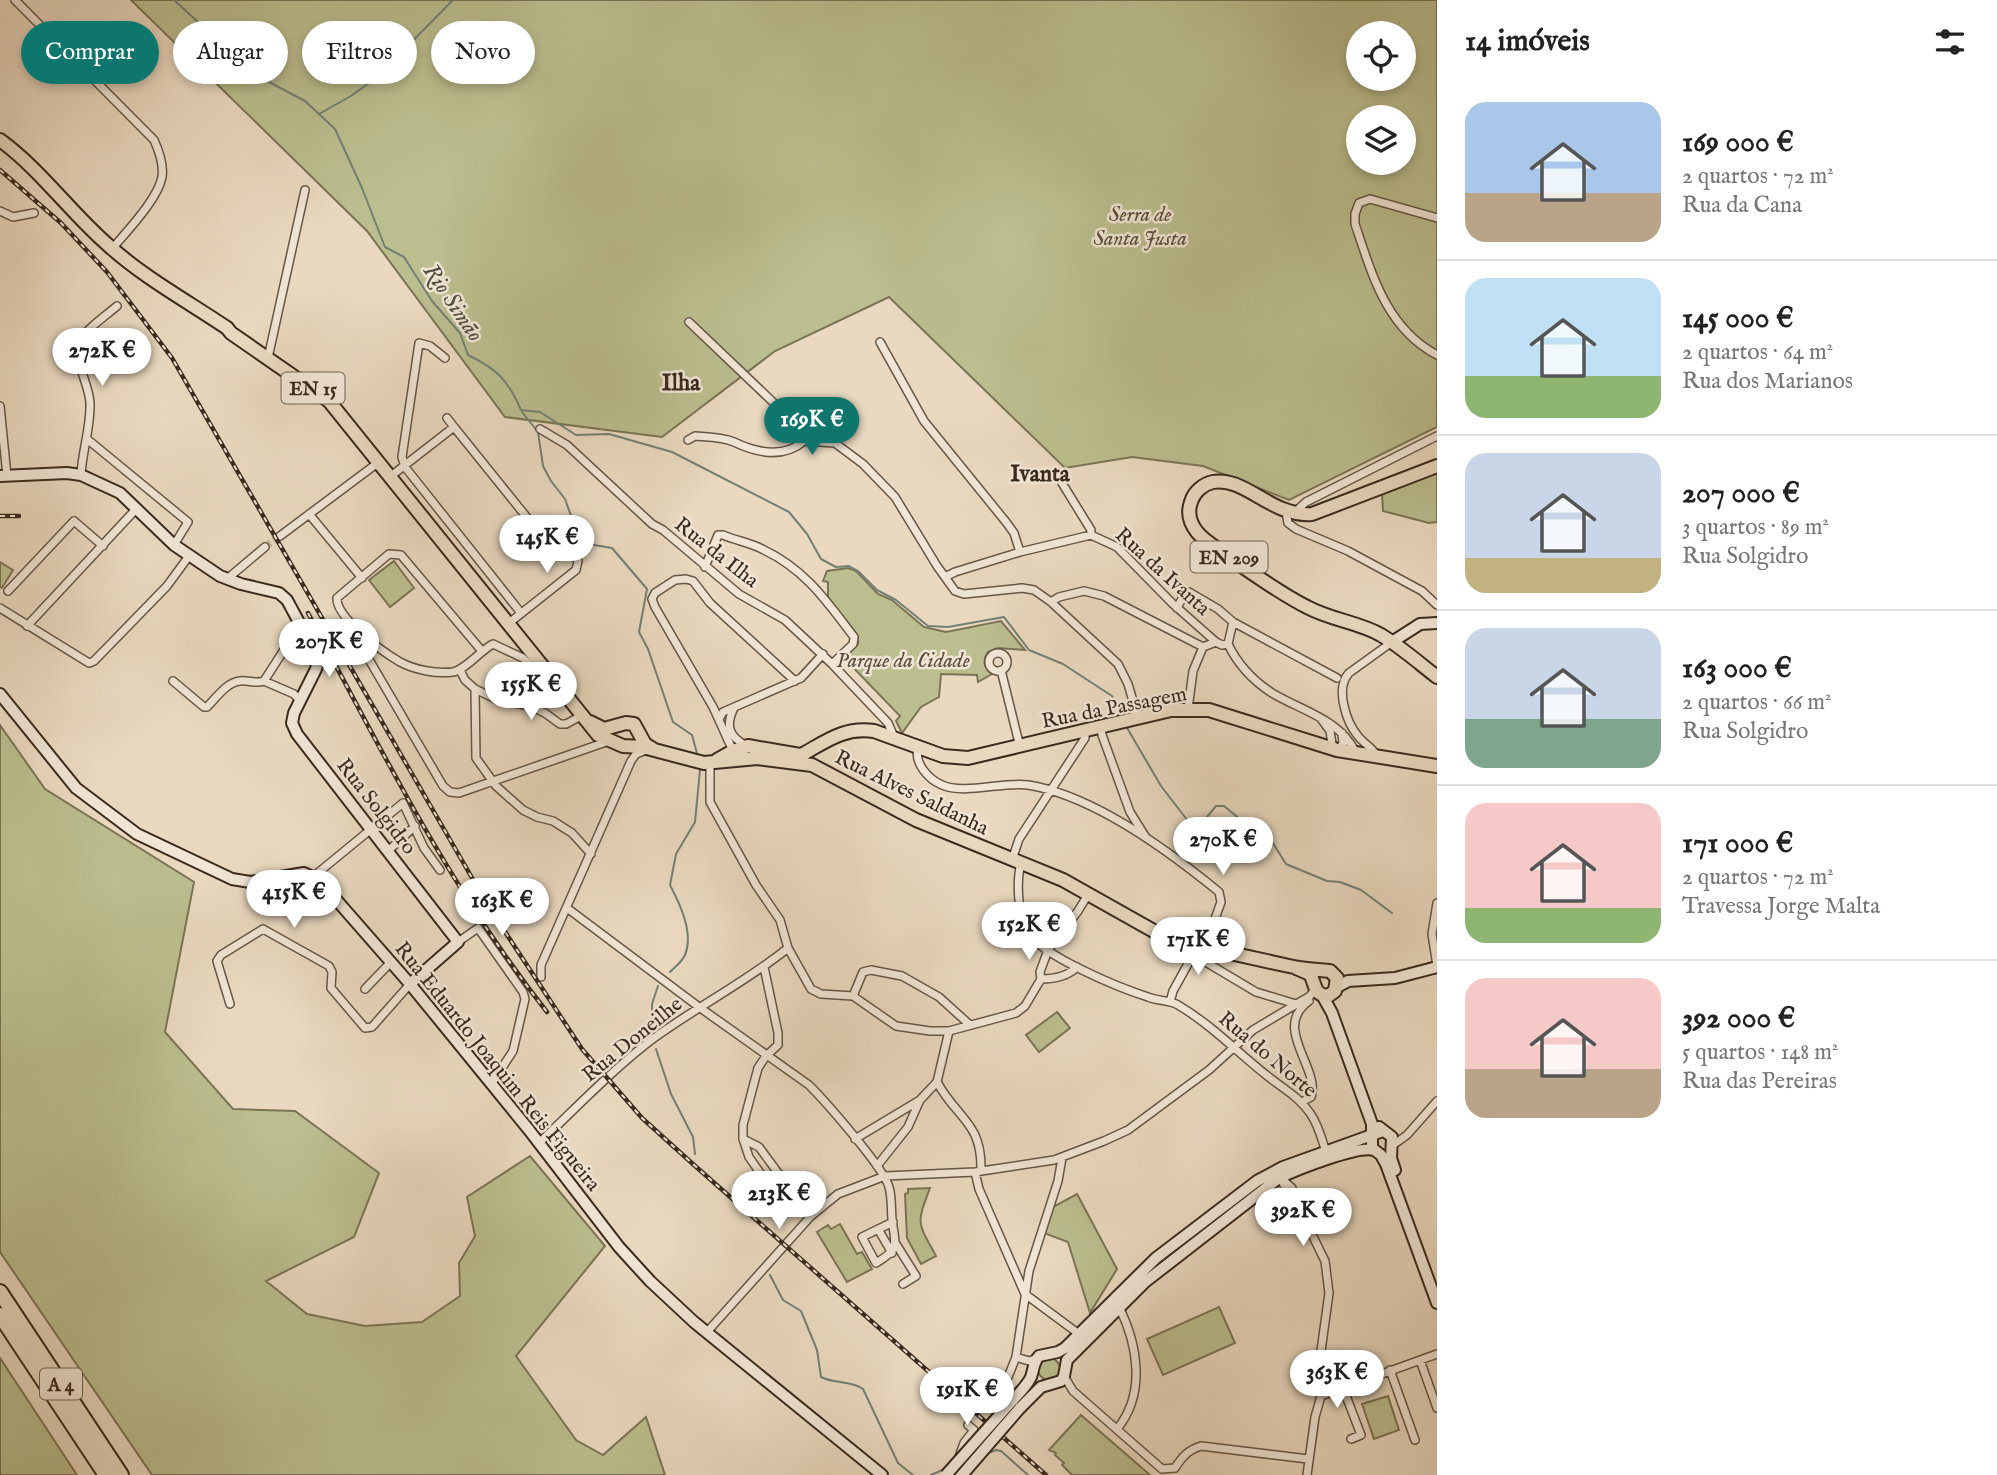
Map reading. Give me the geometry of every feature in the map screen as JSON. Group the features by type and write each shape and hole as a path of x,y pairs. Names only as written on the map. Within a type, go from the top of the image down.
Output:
{"highway":[{"name":"A 4","path":"0,1292 121,1475"},
{"name":"A 4","path":"0,1315 106,1475"}],"main road":[{"name":"EN 15","path":"0,140 52,186 113,254"},
{"name":"EN 15","path":"34,170 74,220 113,254 227,328 329,401 509,623"},
{"path":"1290,513 1312,514 1326,510 1437,466"},
{"path":"4,476 67,473 81,475"},
{"name":"Rua Solgidro","path":"81,475 120,493 189,556 227,579 279,593 287,600 318,662 292,723 458,942"},
{"name":"EN 209","path":"1290,513 1234,483 1222,481 1199,489 1192,498 1189,509 1190,522 1198,534 1281,592 1329,617 1362,626 1392,642 1437,677"},
{"path":"1392,642 1420,624 1437,622"},
{"path":"509,623 589,730 600,728 626,743 645,744 653,749 698,762 757,758"},
{"path":"0,694 76,788 137,834 232,879 250,882 304,873 314,876"},
{"name":"Rua da Passagem","path":"802,760 844,732 864,729 943,756 968,758 1085,729 1188,709 1209,710 1337,750 1437,766"},
{"path":"710,763 748,746 802,760"},
{"path":"733,751 740,756 802,760"},
{"name":"Rua Alves Saldanha","path":"802,760 916,820 1089,893 1151,930 1197,949 1223,951 1306,971 1324,986"},
{"name":"Rua Eduardo Joaquim Reis Figueira","path":"314,876 391,962 492,1083 619,1247 673,1304 882,1475"},
{"path":"410,985 458,942"},
{"path":"1436,1294 1386,1164 1371,1144 1379,1133 1377,1123 1334,1003 1324,986 1395,978 1437,967"},
{"path":"946,1475 1016,1404 1058,1378 1071,1355 1182,1246 1279,1174 1326,1152 1379,1133 1392,1137 1392,1162 1436,1294"},
{"path":"1279,1174 1361,1149 1385,1153 1392,1146"},
{"path":"960,1473 1016,1404 1034,1364 1044,1353 1055,1353 1065,1348 1156,1258 1182,1246"},
{"path":"1055,1353 1063,1360 1058,1378"},
{"path":"1034,1364 1036,1380 1058,1378"}],"street":[{"path":"15,0 154,140 161,154 162,177 155,194 113,254"},
{"path":"268,358 305,190"},
{"path":"1437,218 1370,199 1359,203 1354,214 1355,224 1383,301 1400,323 1429,351 1437,355"},
{"path":"0,211 13,217 34,213"},
{"path":"81,475 90,405 89,390 78,351 82,336 117,306"},
{"path":"689,322 775,404 804,441"},
{"path":"880,342 925,421 1014,533 1020,552"},
{"path":"445,358 430,346 419,343 402,457 405,467 521,613"},
{"path":"0,406 4,476"},
{"path":"447,418 537,530 550,526 578,561 576,570 509,623"},
{"path":"391,476 454,427"},
{"name":"Rua da Ilha","path":"540,429 566,445 652,524 663,530 739,594 785,620 823,654 888,723 895,738"},
{"path":"688,440 695,436 733,441 765,453 782,453 796,448 804,441 835,443 895,497 956,591 964,594 1022,588 1034,590 1051,602 1118,664 1128,684 1138,718"},
{"path":"1437,436 1306,502 1290,513 1288,523 1348,551 1422,591 1437,605"},
{"path":"87,439 188,522 174,545"},
{"path":"280,536 380,462"},
{"name":"Rua da Ivanta","path":"1062,483 1091,530 1091,535 1117,547 1175,606 1216,642 1228,644"},
{"path":"27,626 137,508"},
{"path":"309,514 362,578"},
{"path":"8,591 74,521 103,546"},
{"path":"705,566 718,535 723,535 772,554 808,580 820,591 854,637 853,643 832,664"},
{"path":"945,577 1020,552 1091,535"},
{"path":"227,579 265,547"},
{"path":"481,650 401,555 389,554 337,598 337,606 443,786 450,792 459,793 584,748 589,730"},
{"path":"0,608 89,663 167,586 189,556"},
{"path":"733,751 719,719 655,607 652,599 654,593 675,580 693,581 710,603 794,681"},
{"path":"1051,602 1059,597 1084,591 1104,596 1203,648"},
{"path":"1175,606 1189,592 1233,622 1337,678"},
{"path":"499,612 512,602"},
{"path":"344,616 383,650 401,662 417,668 437,672 460,670 481,650 493,645 523,658 534,668 544,668"},
{"path":"1233,622 1228,644 1236,661 1262,686 1342,732 1356,753"},
{"path":"173,681 207,707 234,683 242,681 257,684 264,681 300,625"},
{"path":"1188,709 1193,671 1203,648 1216,642"},
{"path":"1377,757 1372,748 1354,731 1344,701 1344,678 1392,642"},
{"path":"373,667 373,657 383,650"},
{"path":"719,719 723,712 801,678 823,654"},
{"path":"460,670 465,680 475,689 498,699 530,706 560,724 589,730 641,751 653,749"},
{"path":"1001,670 1020,747"},
{"path":"264,681 293,694 300,701"},
{"path":"475,689 476,758 496,786 523,810 553,821 572,833 591,854"},
{"path":"734,707 729,718 729,728 737,740 748,746"},
{"path":"1322,719 1329,728 1332,744 1337,750 1343,744 1342,732"},
{"path":"1101,726 1130,812 1148,839"},
{"path":"1320,746 1329,728"},
{"path":"1016,862 1019,839 1085,738 1085,729"},
{"path":"541,978 541,965 591,854 626,743"},
{"path":"918,748 918,761 928,776 943,786 987,788 1024,784 1072,797 1148,839 1219,891 1221,902 1173,991 1170,1002"},
{"path":"710,763 710,802 750,874 780,920 788,948 811,989 821,994 853,996 896,1026 950,1031 1016,1013 1025,1006 1041,979 1040,972 1048,950 1089,893"},
{"path":"314,876 403,803 424,848 440,870"},
{"path":"388,851 415,826"},
{"name":"Rua do Norte","path":"1016,862 1017,887 1027,930 1033,938 1077,967 1133,992 1176,1003 1302,1102 1317,1124"},
{"path":"1437,903 1433,919 1433,948 1437,967"},
{"path":"568,908 699,1007 809,1085 885,1176 889,1186 896,1244 916,1276 903,1284"},
{"path":"458,942 478,928 523,992 525,999 513,1051 492,1083"},
{"path":"230,1004 217,961 220,955 262,929 329,966 332,972 331,988 365,1028 372,1027 410,985"},
{"name":"Rua Doneilhe","path":"539,1143 652,1040 764,967 788,948"},
{"path":"1197,949 1256,992 1296,1004"},
{"path":"365,989 391,962"},
{"path":"764,967 778,1033 778,1045 766,1055 758,1068 743,1125 743,1139 749,1157 781,1203 800,1203"},
{"path":"1041,979 1062,977 1072,973 1077,967"},
{"path":"853,996 863,972 871,970 902,976 939,998 970,1025"},
{"path":"707,1332 811,1216 838,1194 885,1176 978,1171 1062,1158 1128,1130 1209,1070 1253,1030 1324,986"},
{"path":"1297,1020 1302,1007 1324,986"},
{"path":"1283,1013 1293,1013 1297,1020"},
{"name":"Rua do Norte","path":"1297,1020 1296,1039 1313,1088 1311,1097 1326,1152"},
{"path":"855,1139 920,1100 937,1082 950,1031"},
{"path":"937,1082 946,1098 979,1139 979,1189 1025,1294 1079,1335"},
{"path":"1302,1102 1311,1097"},
{"path":"877,1166 908,1127 920,1100"},
{"path":"1392,1146 1407,1135 1437,1101"},
{"path":"743,1139 759,1147 811,1216"},
{"path":"989,1404 1019,1358 1025,1294 1034,1250 1058,1181 1062,1158"},
{"path":"1279,1174 1289,1184 1325,1261 1329,1293 1317,1380 1321,1396 1307,1475"},
{"path":"893,1222 862,1237 876,1262 892,1253 896,1244"},
{"path":"878,1229 892,1253"},
{"path":"1117,1429 1124,1421 1132,1401 1136,1381 1132,1339 1119,1307"},
{"path":"1321,1396 1437,1354"},
{"path":"1019,1358 1034,1364"},
{"path":"1420,1360 1437,1408"},
{"path":"1391,1370 1415,1440"},
{"path":"1058,1378 1162,1469 1175,1468 1182,1456 1192,1448 1200,1446 1308,1459"},
{"path":"1343,1388 1360,1435 1351,1439"},
{"path":"960,1473 960,1454 974,1430 968,1424"}],"green space":[{"name":"Serra de Santa Justa","path":"131,0 1437,0 1437,427 1289,500 1203,466 1132,457 1065,468 889,297 775,351 662,437 505,417 367,231 217,84 288,84 288,21 173,21 173,41 159,27 159,21 152,21"},
{"path":"1437,470 1437,522 1429,523 1383,511 1382,493"},
{"path":"394,561 414,588 390,607 369,580"},
{"path":"0,562 13,570 2,588 0,587"},
{"name":"Parque da Cidade","path":"848,568 856,571 878,594 892,600 924,627 946,632 1001,621 1025,650 998,648 988,652 985,664 992,674 978,682 977,675 941,674 939,697 921,707 902,733 896,721 900,716 844,658 858,644 858,637 828,597 828,582 823,581 827,571"},
{"path":"0,725 45,789 194,882 165,1032 233,1109 295,1111 379,1173 354,1237 266,1281 307,1314 365,1326 422,1322 460,1296 459,1263 475,1236 467,1197 530,1156 605,1246 516,1356 576,1440 603,1455 646,1417 665,1475 152,1475 0,1252"},
{"path":"1057,1012 1070,1028 1039,1052 1026,1035"},
{"path":"930,1188 922,1209 921,1223 936,1256 921,1264 907,1238 905,1194 908,1189"},
{"path":"1077,1194 1117,1269 1090,1313 1068,1242 1044,1233 1053,1207"},
{"path":"840,1224 857,1254 862,1252 872,1269 847,1282 817,1232 828,1225 831,1229"},
{"path":"1219,1307 1235,1343 1163,1375 1147,1339"},
{"path":"0,1358 77,1475 0,1475"},
{"path":"1049,1358 1057,1361 1060,1369 1057,1377 1049,1380 1041,1377 1038,1369 1041,1361"},
{"path":"1388,1396 1399,1430 1374,1439 1362,1404"},
{"path":"1081,1415 1150,1475 1072,1475 1062,1465 1064,1463 1056,1453 1049,1450"}],"waterway":[{"name":"Rio Simão","path":"174,0 269,82 305,101 335,129 385,247 404,257 432,301 460,333 468,355 500,376 521,410 540,412 576,435 609,434 672,452 789,512 807,534 821,559 836,567 849,566 858,571 877,590 896,600 928,626 948,627 1004,617 1029,650 1063,664 1112,696 1121,715"},
{"path":"319,114 376,78 453,0"},
{"path":"522,412 538,432 543,466 565,499 582,543 612,548 647,589 639,632 648,649 673,722 692,735 698,757"},
{"name":"Rio Simão","path":"1126,726 1161,786 1188,821 1203,822 1216,806 1224,806 1271,840 1286,864 1327,881 1340,882 1361,890 1392,913"},
{"path":"670,972 682,960 687,946 685,919 670,885 676,854 695,822 700,770"},
{"path":"653,1030 652,1004 658,986"},
{"path":"656,1049 671,1094 693,1137 695,1154"},
{"path":"749,1192 770,1204 778,1225"},
{"path":"770,1275 783,1300 801,1311 817,1350 821,1377 863,1389 898,1463 913,1475"},
{"path":"986,1454 1001,1451 1028,1475"},
{"path":"931,1475 945,1469"}],"tunnel":[{"path":"265,547 280,536"}],"railway":[{"path":"0,170 61,223 107,272 172,358 490,909 582,1049 642,1118 1046,1475"},
{"path":"0,516 19,516"},
{"path":"308,613 390,767 448,868 479,917 547,1012"}],"district":[{"name":"Ilha","path":"681,382"},
{"name":"Ivanta","path":"1040,473"}]}
